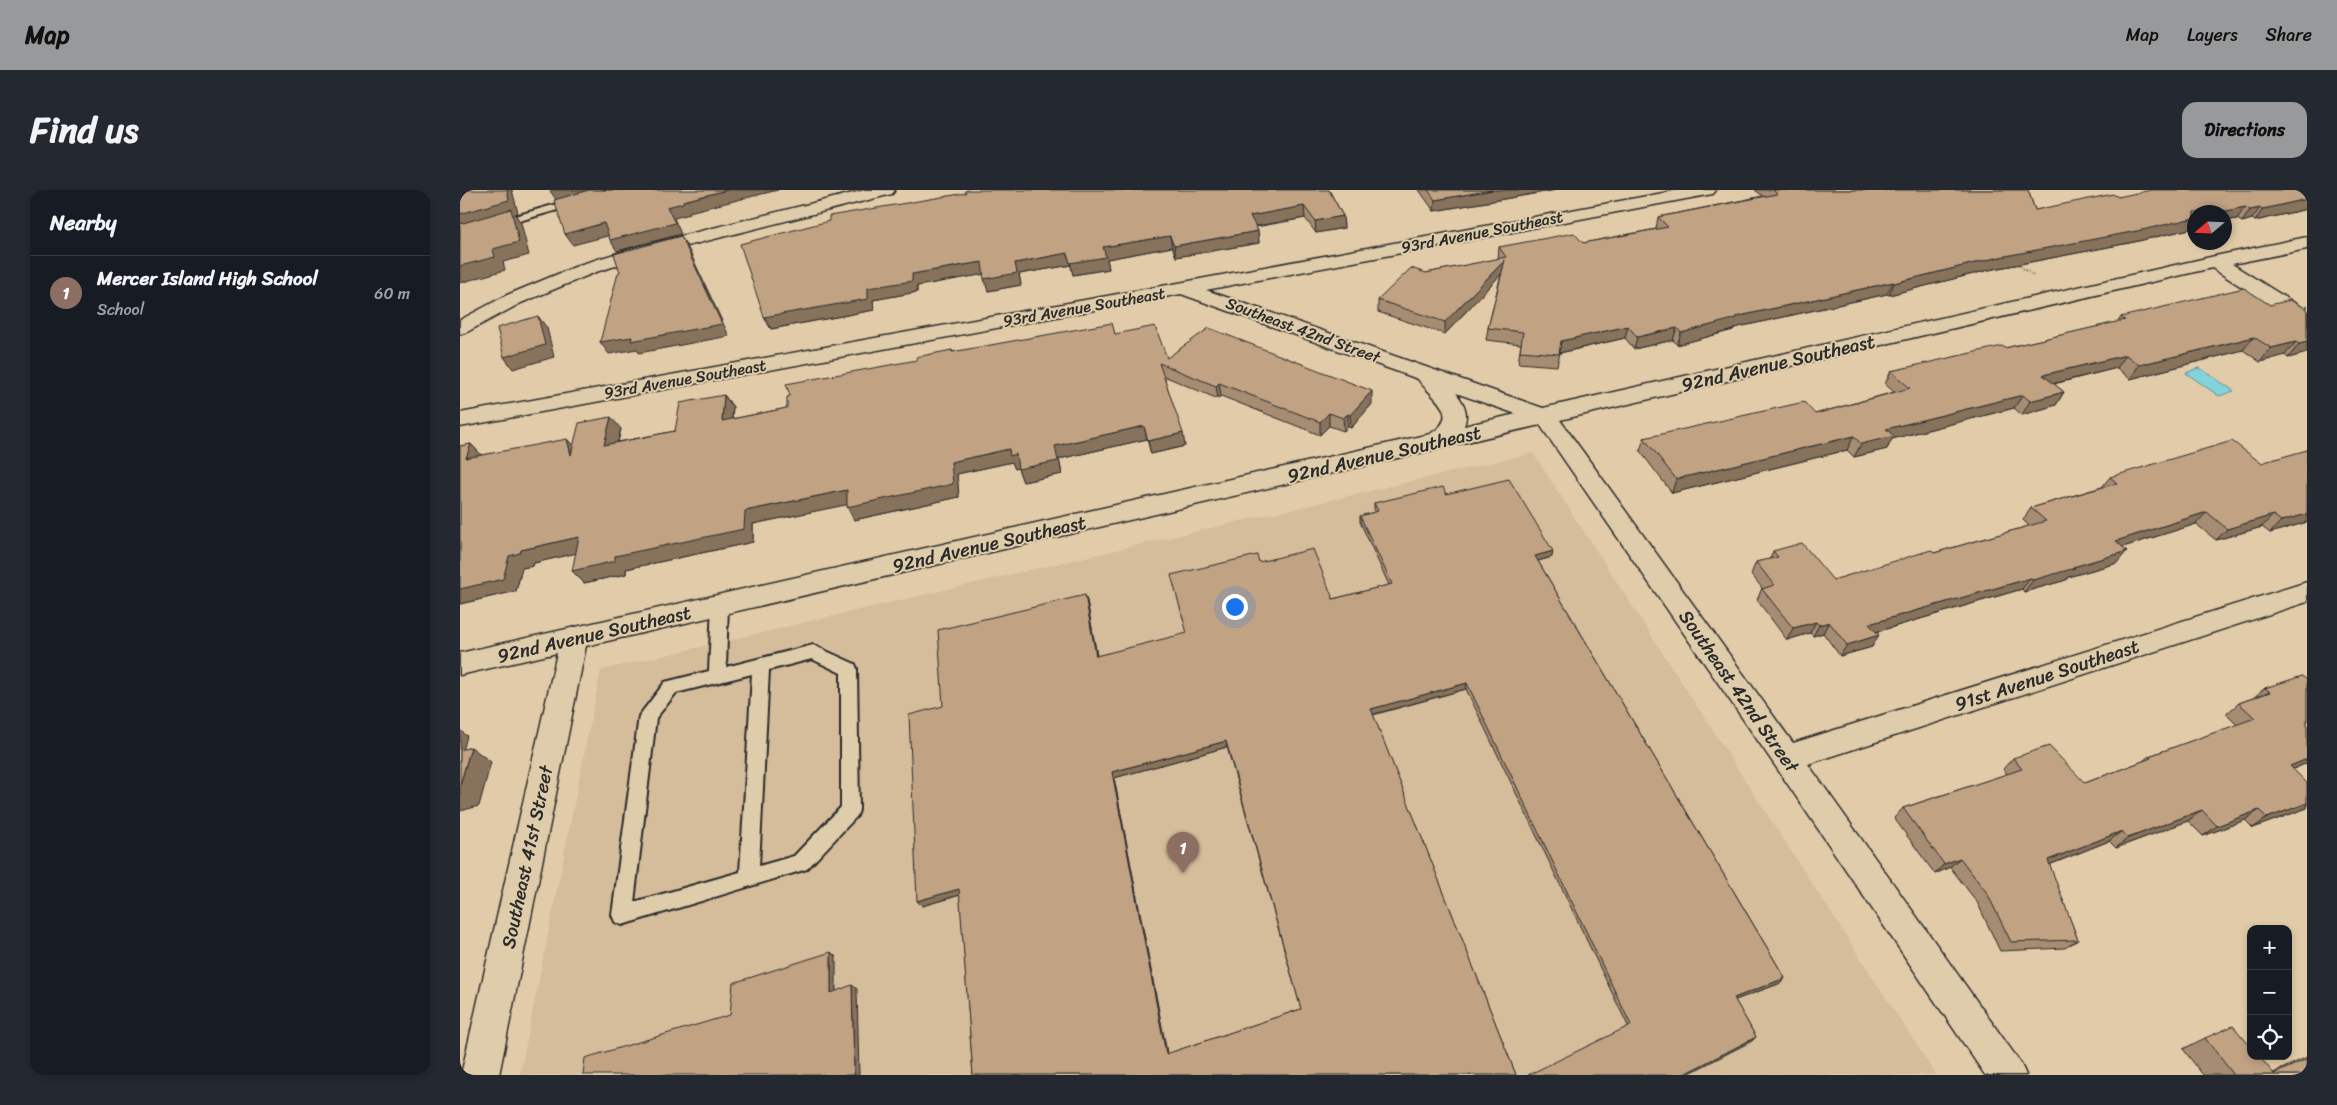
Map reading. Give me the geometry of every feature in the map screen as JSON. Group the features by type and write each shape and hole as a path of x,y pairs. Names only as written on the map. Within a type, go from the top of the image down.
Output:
{"street":[{"path":"460,328 514,299 589,268 851,193 886,190"},
{"name":"93rd Avenue Southeast","path":"460,420 1184,288 1707,190"},
{"name":"92nd Avenue Southeast","path":"460,664 1546,417 2215,262 2307,243"},
{"path":"2215,262 2307,320"},
{"name":"Southeast 42nd Street","path":"1184,288 1546,417 1787,758 2007,1075"},
{"name":"Southeast 42nd Street","path":"1421,372 1435,382 1453,406 1455,419 1449,431 1432,443"},
{"name":"91st Avenue Southeast","path":"1787,758 2307,592"},
{"name":"Southeast 41st Street","path":"480,1075 574,639"}],"lane":[{"path":"460,235 616,190"},
{"path":"718,676 720,605"},
{"path":"813,652 849,669 850,810 800,863 622,915 648,716 670,687 760,666 813,652"},
{"path":"749,878 760,666"}],"path":[{"path":"2009,258 2063,297"}],"shaded area":[{"path":"1533,453 1936,1075 520,1075 601,670"}],"water":[{"path":"2198,368 2234,391 2219,396 2186,373"}],"building":[{"path":"460,190 507,190 509,200 460,214"},
{"path":"589,190 727,190 667,207 675,223 610,240 604,223 565,234 554,200"},
{"path":"1329,190 1343,216 1315,221 1304,206 1250,216 1258,231 1174,246 1170,236 1103,247 1106,257 1070,263 1067,253 1015,263 1017,273 984,279 982,262 912,274 912,281 868,288 868,299 764,317 740,244 829,221 829,216 966,193 965,191"},
{"path":"1428,190 1492,190 1435,200"},
{"path":"1773,190 2028,190 2035,210 2113,194 2118,197 2151,190 2307,190 2307,199 2250,210 2245,207 2232,210 2232,205 2187,205 2187,220 1995,258 1894,283 1735,317 1737,318 1681,333 1677,328 1637,337 1628,326 1561,341 1559,354 1520,351 1523,332 1488,328 1505,260 1445,322 1378,300 1411,268 1426,273 1506,257 1499,247 1574,233 1583,243 1668,227 1658,217 1777,194"},
{"path":"511,209 519,242 493,249 495,257 460,266 460,224"},
{"path":"681,236 722,324 631,341 632,337 600,342 618,273 620,272 614,254"},
{"path":"2244,288 2270,305 2290,300 2307,309 2307,342 2299,344 2296,342 2271,348 2254,337 2139,365 2126,355 2043,375 2064,392 2030,401 2023,395 1886,429 1894,436 1861,444 1854,436 1676,479 1644,438 1804,402 1815,414 1910,388 1891,371 2002,346 2005,348 2125,320 2121,317"},
{"path":"538,316 545,345 504,357 497,328"},
{"path":"1112,323 1115,334 1155,326 1167,358 1209,328 1372,391 1350,415 1348,414 1343,418 1329,413 1320,422 1219,383 1216,386 1159,363 1183,433 1148,441 1144,426 1055,446 1058,461 1018,469 1016,454 1010,456 1009,449 951,462 953,484 847,507 847,490 745,511 744,529 615,556 615,561 572,571 579,537 521,550 520,553 509,556 503,579 460,589 460,446 471,444 466,458 567,439 571,455 579,423 611,417 604,445 675,431 680,403 724,395 722,421 787,408 787,397 790,396 786,384 917,360 916,357 952,350 952,352"},
{"path":"2232,441 2261,463 2307,450 2307,514 2281,521 2273,515 2227,529 2207,512 2116,541 2127,551 2033,580 2031,578 1869,624 1879,635 1847,645 1829,622 1819,625 1816,622 1793,628 1762,589 1774,585 1756,562 1778,557 1773,551 1802,543 1833,580 1931,550 1934,553 2046,521 2031,508 2117,483 2110,477"},
{"path":"1509,479 1553,551 1535,556 1785,978 1734,998 1756,1037 1682,1075 1528,1075 1631,1025 1467,683 1371,709 1516,1075 973,1075 959,889 917,901 909,715 943,706 938,630 1085,595 1096,656 1187,633 1171,575 1257,555 1259,562 1313,549 1333,599 1392,584 1360,516 1378,511 1374,503 1443,487 1446,494","holes":["1226,741 1301,1009 1166,1054 1112,772"]},
{"path":"2302,676 2307,680 2307,759 2290,766 2307,783 2307,803 2267,818 2259,810 2217,826 2202,810 2128,838 2122,831 2048,860 2078,940 2011,942 1987,893 1960,858 1944,864 1903,808 2022,769 2013,758 2049,746 2085,783 2151,758 2149,756 2255,718 2239,703 2270,692 2265,688"},
{"path":"471,747 460,785 460,750"},
{"path":"831,952 831,993 852,985 854,1075 583,1075 585,1058 730,1015 733,983"},
{"path":"2233,1026 2247,1042 2247,1060 2262,1060 2274,1074 2307,1059 2307,1075 2234,1075 2205,1038"}],"place":[{"name":"Mercer Island High School","path":"1183,873"}]}
